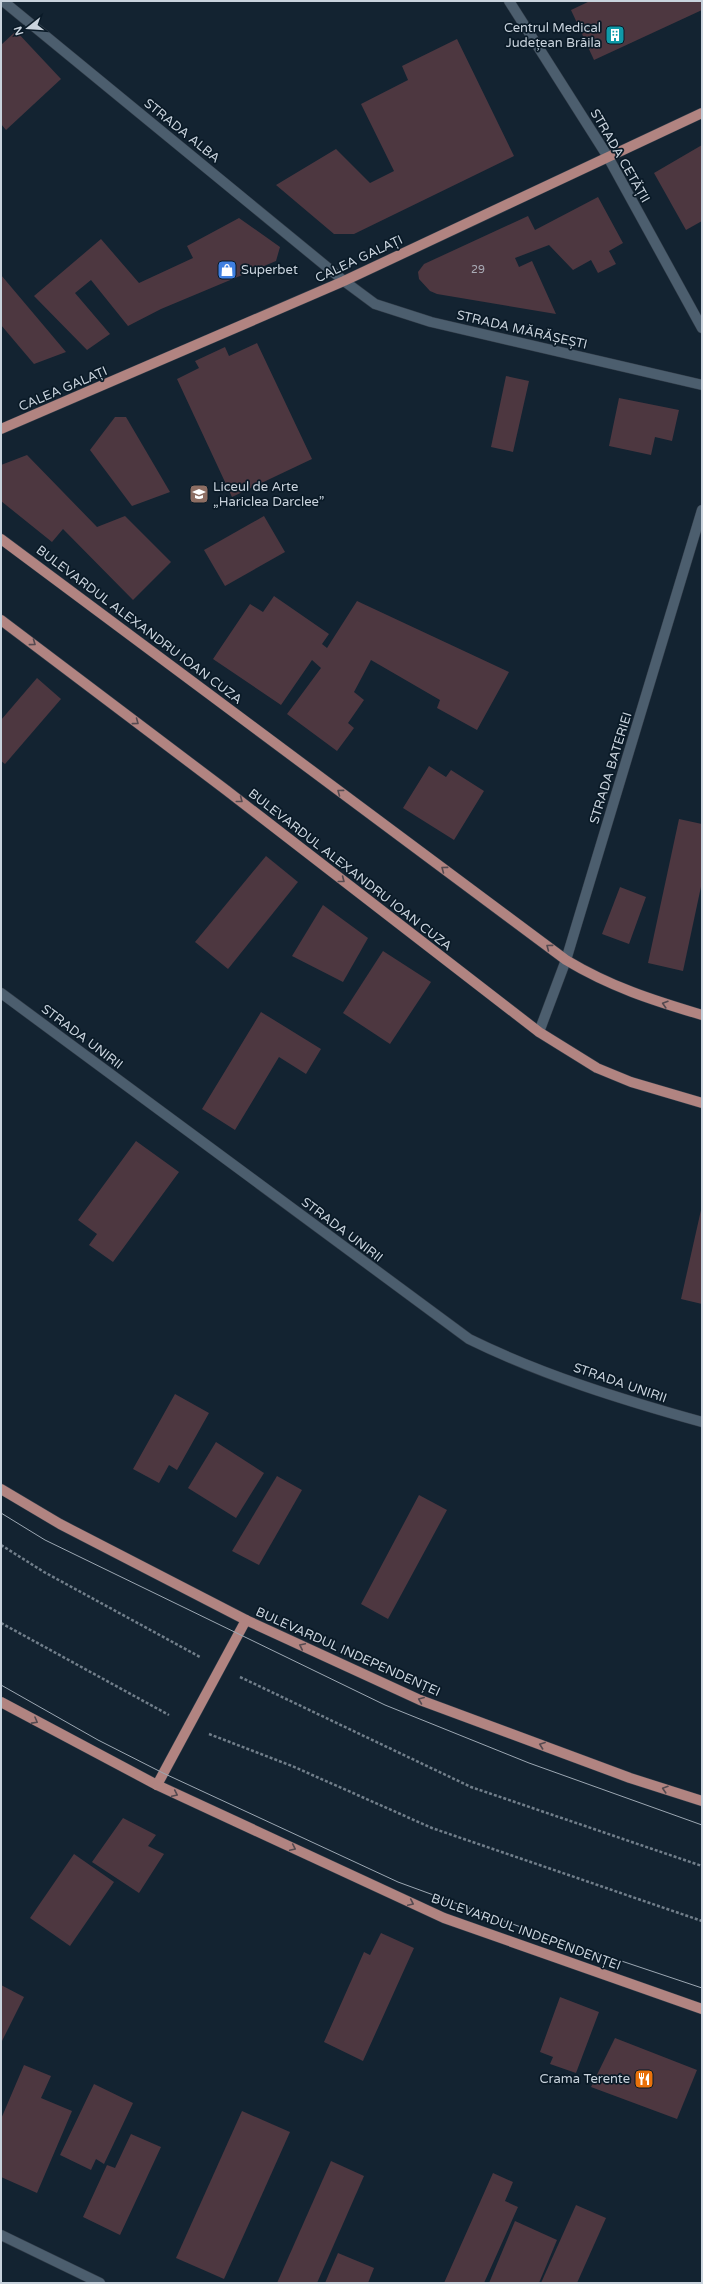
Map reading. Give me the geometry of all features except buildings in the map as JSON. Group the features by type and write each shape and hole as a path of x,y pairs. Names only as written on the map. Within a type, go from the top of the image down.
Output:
{"main road":[{"name":"CALEA GALAȚI","path":"1,429 344,282 702,113"},
{"name":"BULEVARDUL ALEXANDRU IOAN CUZA","path":"1,538 566,960 606,983 636,995 702,1015"},
{"name":"BULEVARDUL ALEXANDRU IOAN CUZA","path":"1,620 226,790 539,1032 597,1068 631,1082 702,1103"},
{"name":"BULEVARDUL INDEPENDENȚEI","path":"1,1489 60,1524 246,1620 420,1700 630,1778 702,1801"},
{"path":"157,1785 246,1620"},
{"name":"BULEVARDUL INDEPENDENȚEI","path":"1,1702 157,1785 444,1918 702,2009"}],"street":[{"name":"STRADA ALBA","path":"3,1 344,282"},
{"name":"STRADA CETĂȚII","path":"509,1 608,157 702,328"},
{"name":"STRADA MĂRĂȘEȘTI","path":"344,282 375,304 431,322 702,385"},
{"name":"STRADA BATERIEI","path":"539,1032 566,960 702,510"},
{"name":"STRADA UNIRII","path":"1,993 469,1339 508,1358 658,1410 702,1422"},
{"path":"1,2235 100,2283"}],"path":[{"path":"1,1545 44,1572 220,1668 471,1786 702,1866"},
{"path":"1,1623 189,1726 292,1766 432,1828 702,1921"}],"tram line":[{"path":"1,1513 45,1540 385,1705 529,1763 702,1825"},
{"path":"1,1685 98,1740 163,1773 398,1882 529,1930 702,1988"}],"place":[{"name":"Centrul Medical Județean Brăila","path":"615,35"},
{"name":"Superbet","path":"227,270"},
{"name":"Liceul de Arte „Hariclea Darclee”","path":"199,494"},
{"name":"Crama Terente","path":"644,2079"}]}
